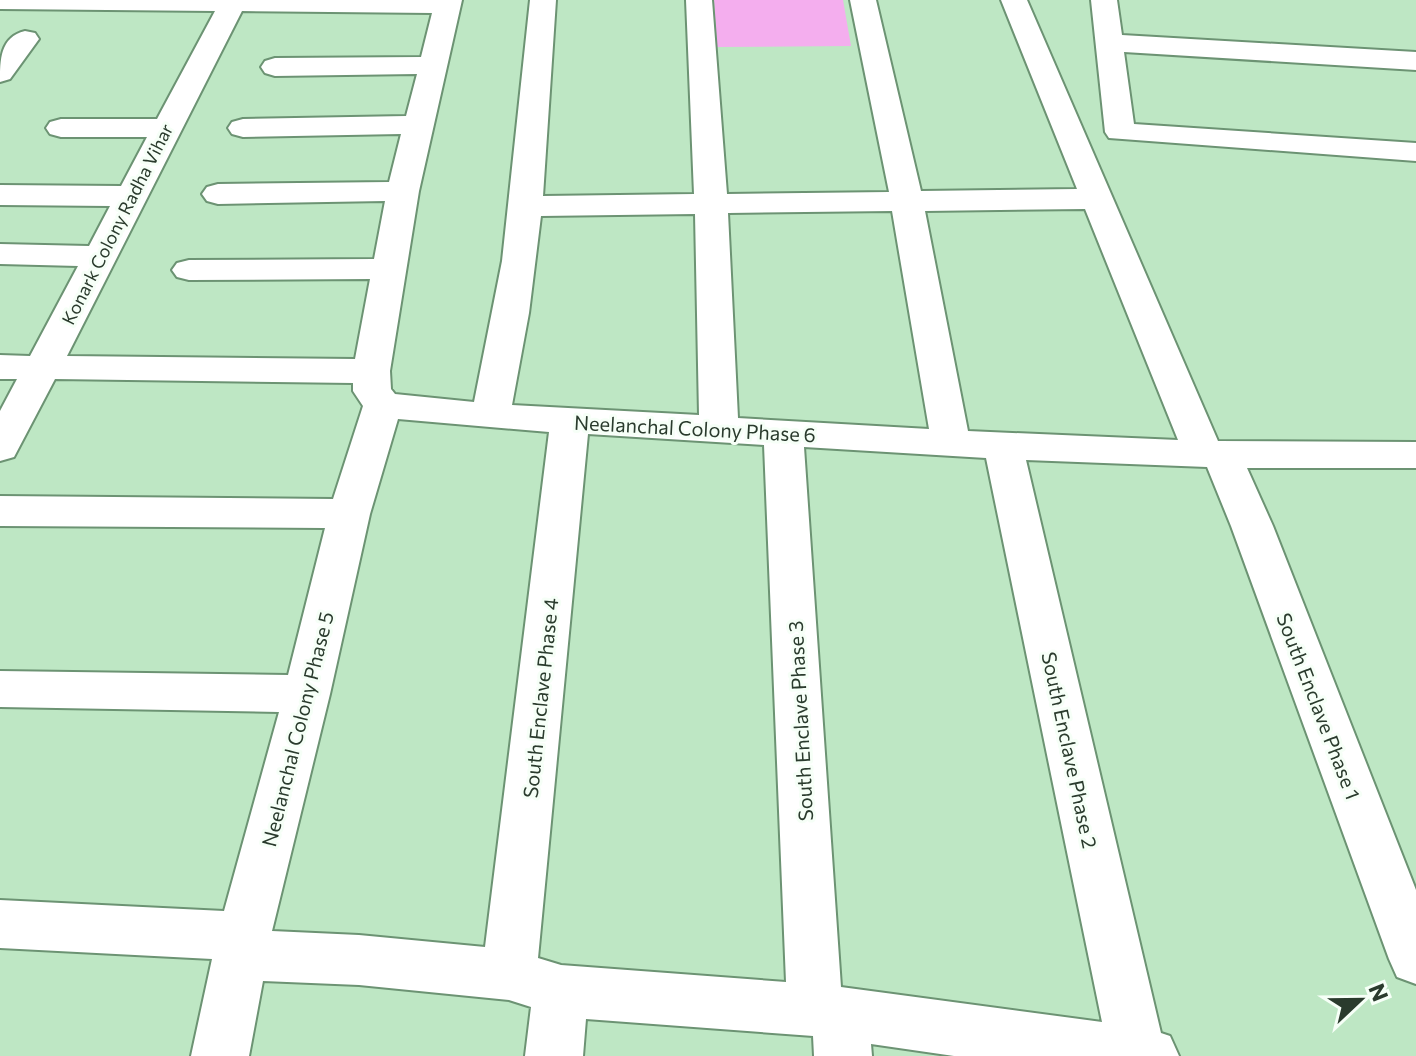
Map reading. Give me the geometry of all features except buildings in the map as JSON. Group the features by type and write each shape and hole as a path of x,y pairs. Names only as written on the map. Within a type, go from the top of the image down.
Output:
{"street":[{"path":"490,416 499,380 527,206 543,0"},
{"path":"699,0 700,60 711,205 719,428"},
{"path":"863,0 907,202 951,443"},
{"name":"South Enclave Phase 1","path":"1014,0 1095,199 1213,454 1252,526 1416,959"},
{"path":"1104,0 1120,132"},
{"path":"0,1 449,2"},
{"name":"Konark Colony Radha Vihar","path":"0,448 233,1"},
{"name":"Neelanchal Colony Phase 5","path":"220,1056 242,945 307,694 377,388 389,269 403,191 449,2"},
{"path":"0,73 25,39"},
{"path":"1108,43 1416,61"},
{"path":"275,67 433,65"},
{"path":"243,128 419,125"},
{"path":"61,128 167,128"},
{"path":"1087,131 1416,152"},
{"path":"218,194 403,191"},
{"path":"0,195 132,196"},
{"path":"527,206 1095,199"},
{"path":"0,254 100,256"},
{"path":"189,270 389,269"},
{"name":"Neelanchal Colony Phase 6","path":"0,367 377,388 490,416 570,421 1003,446 1213,454 1416,455"},
{"name":"South Enclave Phase 4","path":"509,975 570,421"},
{"name":"South Enclave Phase 3","path":"783,432 833,1027"},
{"name":"South Enclave Phase 2","path":"1003,446 1118,1054"},
{"path":"0,511 349,514"},
{"path":"0,689 307,694"},
{"path":"0,924 242,945 509,975 561,991 833,1027 1118,1054"},
{"path":"554,1056 561,991"}],"shaded area":[{"path":"714,0 843,0 851,46 717,47"}]}
